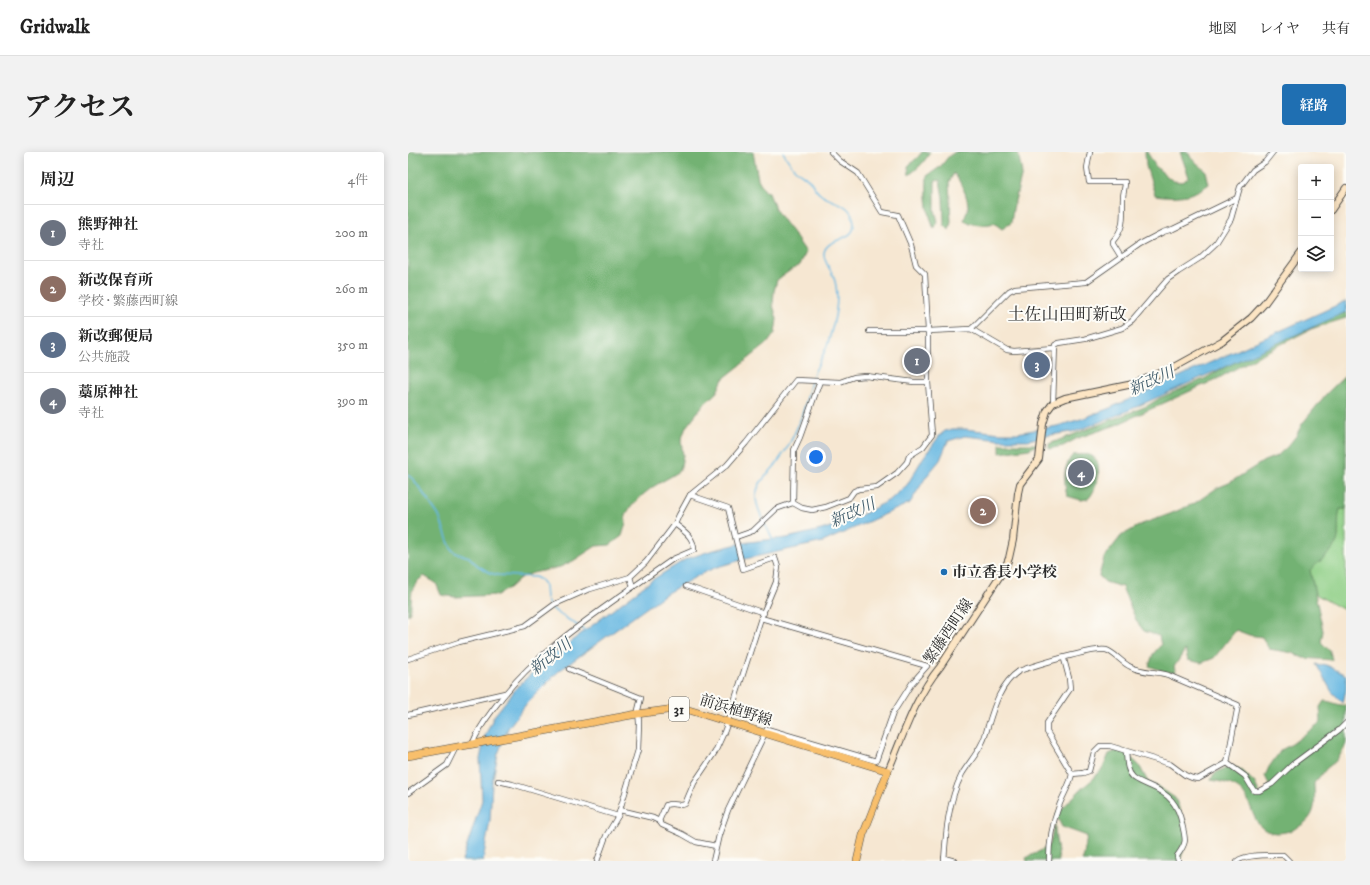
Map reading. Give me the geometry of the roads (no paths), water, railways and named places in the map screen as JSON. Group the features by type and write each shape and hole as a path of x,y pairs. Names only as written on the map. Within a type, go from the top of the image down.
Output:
{"main road":[{"path":"1334,206 1346,188"},
{"path":"1053,403 1065,398 1133,384 1173,368 1222,341 1251,318 1264,304 1298,258"},
{"name":"繁藤西町線","path":"888,772 914,710 931,678 940,668 1005,568 1014,540 1020,484 1039,459 1043,424 1047,411 1053,403"},
{"name":"前浜植野線","path":"408,756 638,714 674,709 689,710 728,721 888,772"},
{"path":"857,861 863,835 888,772"}],"street":[{"path":"736,537 753,531 776,509 794,504 802,508 812,510 826,507 850,498 854,491 859,489 877,487 897,473 907,462 909,456 923,447 932,435 928,382 928,331 925,274 916,265 909,240 898,215 882,212 858,173 831,152"},
{"path":"1090,152 1087,168 1089,182 1124,182 1124,221 1113,241 1113,244 1121,257"},
{"path":"1053,403 1054,348 1056,343 1085,339 1122,328 1132,321 1168,279 1200,258 1216,244 1228,226 1240,187 1253,170 1265,162 1273,152"},
{"path":"971,329 1009,291 1015,288 1086,282 1140,244 1237,198"},
{"path":"869,331 971,329 1007,350 1014,351 1054,348"},
{"path":"408,659 459,642 525,626 555,604 587,590 630,577 646,562 676,524 678,515 690,495 727,464 746,444 796,380 840,382 854,377 866,376 914,382 928,382"},
{"path":"794,504 794,450 820,381"},
{"path":"658,821 666,805 670,803 685,804 694,783 715,752 728,721 761,618 776,582 778,567 775,558 743,569 728,508 690,495"},
{"path":"475,744 477,733 505,693 529,668 559,642 633,587 673,559 694,550 694,545 689,535 676,524"},
{"path":"630,577 633,587"},
{"path":"686,586 764,613"},
{"path":"713,861 719,835 728,810 767,729 876,761 893,713 912,684 927,666 761,618"},
{"path":"955,861 944,860 948,812 955,790 963,773 983,742 994,708 1006,683 1019,671 1092,651 1107,650 1132,668 1141,671 1159,672 1168,675 1238,705 1227,763"},
{"path":"1049,861 1049,846 1054,821 1072,774 1046,732 1047,723 1070,689 1064,659"},
{"path":"569,669 641,698 638,714 640,723 638,750 618,816 606,836 597,861"},
{"path":"408,715 505,693"},
{"path":"1227,763 1245,776 1254,791 1259,791 1272,784 1293,764 1339,730 1346,723"},
{"path":"1072,774 1089,771 1094,752 1100,746 1110,746 1170,764 1185,775 1198,779 1227,763"},
{"path":"408,793 447,765 456,747"},
{"path":"1126,751 1128,769 1132,776 1165,794 1179,811 1185,836 1184,846 1177,856 1178,861"},
{"path":"498,781 618,816"},
{"path":"620,810 653,818 662,825 696,842 716,846"},
{"path":"1237,861 1240,858 1252,856 1283,854 1289,861"}],"water":[{"path":"1346,301 1346,312 1125,412 1077,431 1028,440 1001,440 965,436 948,441 940,460 926,477 910,503 823,542 745,559 717,567 667,593 559,671 527,703 508,728 498,754 492,783 490,820 483,861 462,861 482,800 480,759 485,736 494,716 518,686 545,661 652,580 686,559 710,551 742,543 787,538 821,530 849,521 871,510 891,499 907,485 923,458 940,435 945,431 952,429 965,429 1001,433 1017,433 1057,426 1081,419 1110,408"},
{"path":"1316,664 1321,666 1323,664 1326,665 1346,675 1346,689 1343,703 1332,692"}],"waterway":[{"path":"773,540 758,509 756,493 762,481 786,450 794,434 803,411 812,380 830,335 836,311 837,294 833,275 824,256 826,247 848,236 852,232 854,226 853,218 848,209 819,193 811,182 793,167 783,152"},
{"path":"408,475 414,480 439,516 452,550 456,553 469,557 477,565 490,573 498,575 535,577 541,580 545,586 546,599 549,605 555,611 586,631"}],"place":[{"name":"熊野神社","path":"917,361"},
{"name":"新改郵便局","path":"1037,365"},
{"name":"藁原神社","path":"1081,473"},
{"name":"新改保育所","path":"983,511"},
{"name":"市立香長小学校","path":"944,572"}],"district":[{"name":"土佐山田町新改","path":"1067,314"}],"water label":[{"name":"新改川","path":"1151,380"},
{"name":"新改川","path":"852,512"},
{"name":"新改川","path":"550,656"}]}
